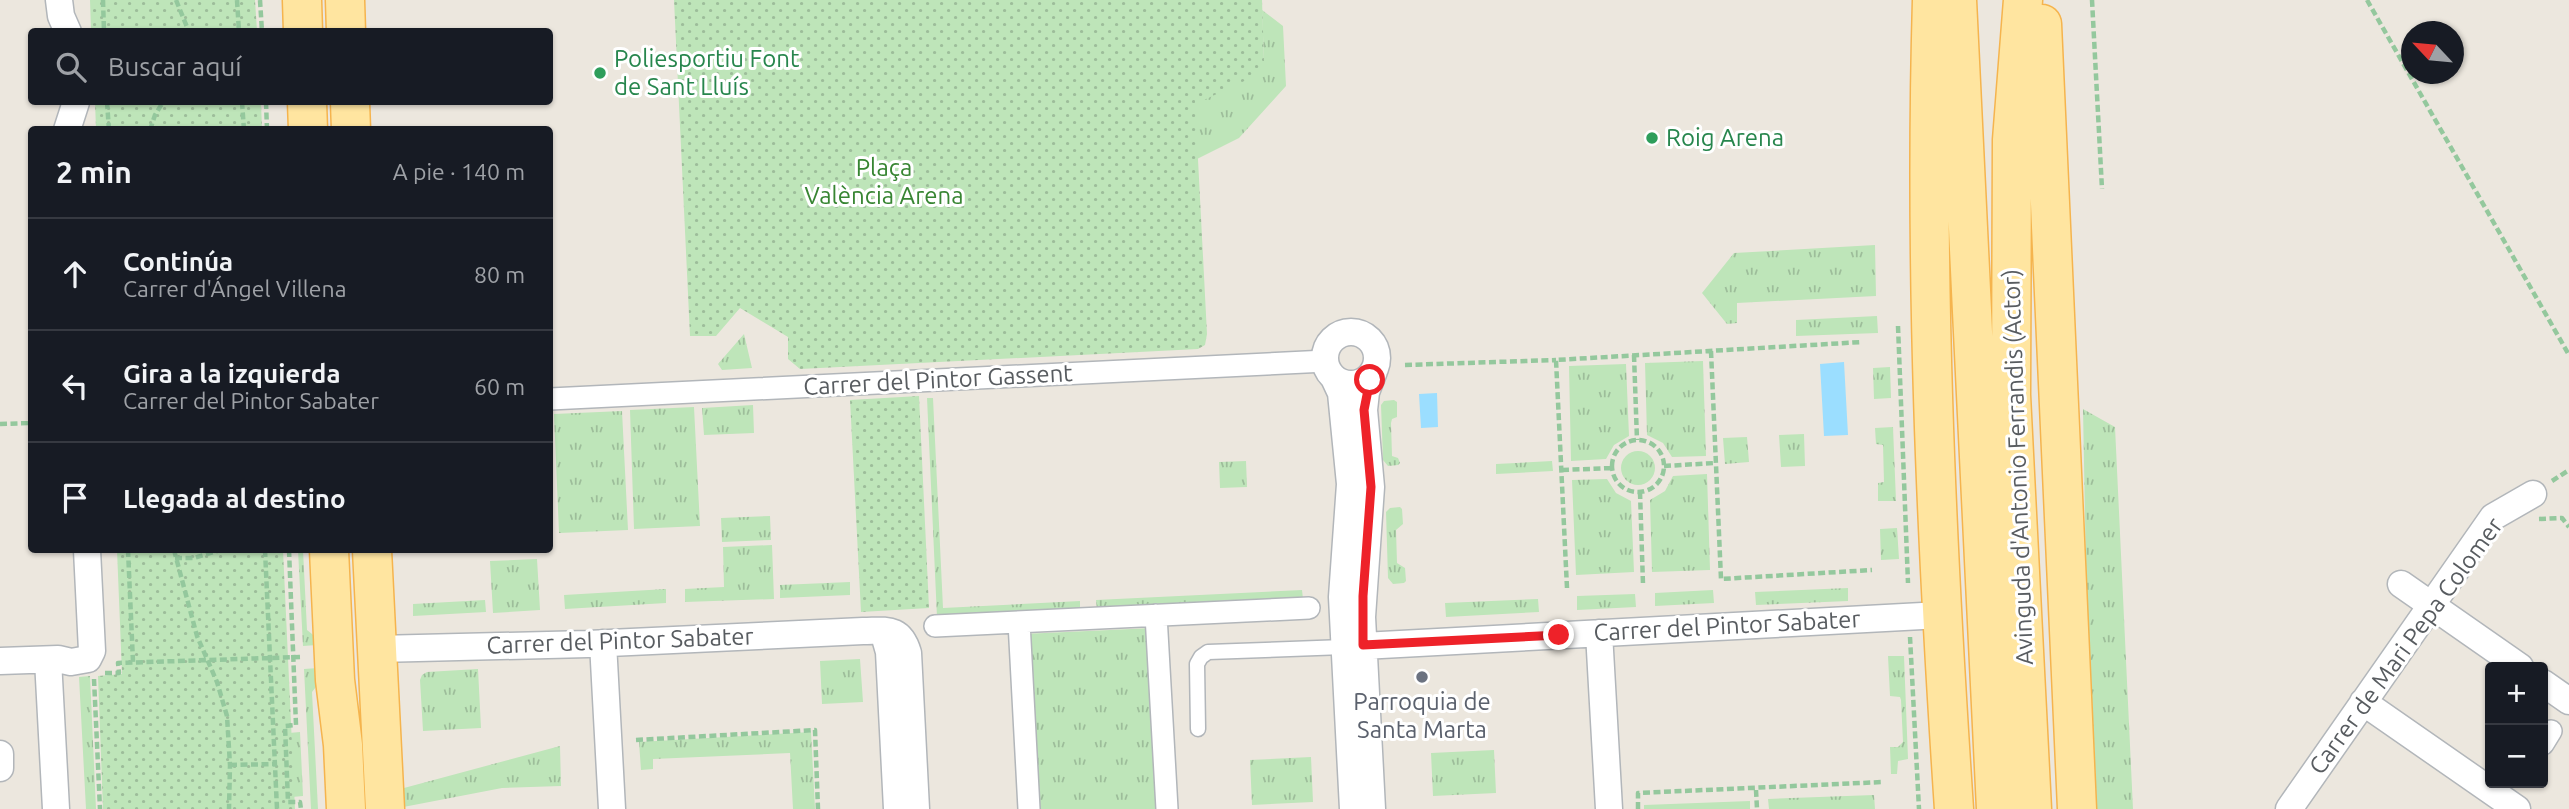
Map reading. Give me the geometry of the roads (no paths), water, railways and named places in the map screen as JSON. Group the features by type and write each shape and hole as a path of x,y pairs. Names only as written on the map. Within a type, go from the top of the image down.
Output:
{"main road":[{"path":"302,0 303,28"},
{"path":"345,0 346,28"},
{"path":"1932,0 1926,622 1954,809"},
{"name":"Avinguda d'Antonio Ferrandis (Actor)","path":"1957,0 1996,809"},
{"name":"Avinguda d'Antonio Ferrandis (Actor)","path":"2023,0 2012,140 2011,395 2032,809"},
{"name":"Avinguda d'Antonio Ferrandis (Actor)","path":"2041,0 2077,809"},
{"path":"307,105 308,126"},
{"path":"350,105 351,126"},
{"path":"329,553 335,680 343,745 346,809"},
{"path":"372,553 385,809"},
{"path":"335,680 340,690 349,697 360,699 370,693 375,684 377,659"}],"street":[{"path":"59,0 66,28"},
{"path":"68,126 75,105"},
{"path":"1353,809 1354,646 1363,596 1371,487 1364,410 1366,392 1377,356 1372,343 1361,334 1346,332 1334,339 1326,351 1330,369 1341,393 1350,484 1342,597 1354,646 1372,809"},
{"path":"1330,369 1344,383 1356,384 1366,380 1374,371"},
{"name":"Carrer del Pintor Gassent","path":"553,398 1330,369"},
{"name":"Carrer de Mari Pepa Colomer","path":"2288,809 2493,517 2532,506"},
{"path":"0,661 71,662 88,659 92,651 87,553"},
{"path":"2401,584 2514,662"},
{"path":"935,626 1309,608"},
{"path":"1156,615 1167,809"},
{"path":"1019,622 1029,809"},
{"name":"Carrer del Pintor Sabater","path":"1354,646 1599,633 1926,622"},
{"path":"873,631 889,652 897,809"},
{"path":"873,631 895,632 904,640 908,653 916,809"},
{"name":"Carrer del Pintor Sabater","path":"377,659 595,643 873,631"},
{"path":"1599,633 1609,809"},
{"path":"595,643 595,809"},
{"path":"595,643 612,809"},
{"path":"48,660 56,809"},
{"path":"2548,686 2569,701"},
{"path":"2363,702 2518,809"},
{"path":"0,754 0,768"}],"lane":[{"path":"1198,729 1197,664 1200,657 1208,652 1354,646"}],"water":[{"path":"1844,362 1848,435 1824,436 1820,364"},
{"path":"1437,393 1438,427 1421,428 1419,394"}],"place":[{"name":"Poliesportiu Font de Sant Lluís","path":"600,73"},
{"name":"Roig Arena","path":"1652,138"},
{"name":"Parroquia de Santa Marta","path":"1422,677"}],"park label":[{"name":"Plaça València Arena","path":"884,182"}]}
